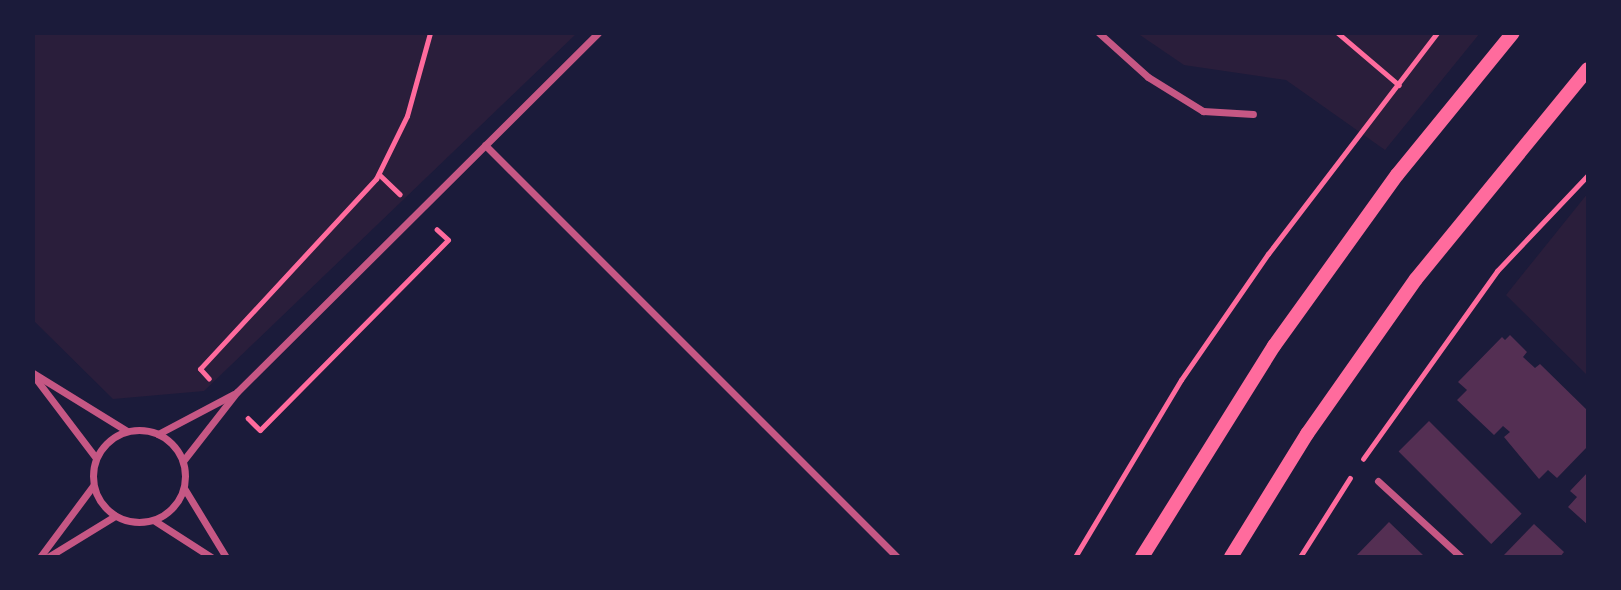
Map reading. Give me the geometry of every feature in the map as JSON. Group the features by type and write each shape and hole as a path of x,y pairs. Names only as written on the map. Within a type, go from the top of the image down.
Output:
{"main road":[{"path":"1142,557 1274,346 1397,175 1513,33"},
{"path":"1231,557 1307,434 1416,279 1588,69"}],"street":[{"path":"183,461 237,392 598,33"},
{"path":"1099,33 1148,77 1203,111 1253,114"},
{"path":"485,145 897,557"},
{"path":"33,374 127,431 158,434 169,441 183,461 184,488 226,557"},
{"path":"33,374 96,458"},
{"path":"158,434 237,392"},
{"path":"127,431 114,436 96,458 93,485 97,498 115,516 128,522 155,521 211,557"},
{"path":"1378,481 1461,557"},
{"path":"40,557 93,485"},
{"path":"155,521 173,507 184,488"},
{"path":"48,557 115,516"}],"path":[{"path":"379,174 407,116 430,33"},
{"path":"1338,33 1399,85"},
{"path":"1076,557 1181,380 1333,166 1437,33"},
{"path":"1300,557 1400,401 1489,282 1588,175"}],"shaded area":[{"path":"33,33 577,33 204,391 113,399 33,320"},
{"path":"1137,33 1480,33 1385,150 1286,80 1184,65"},
{"path":"1588,193 1588,376 1506,295"}],"building":[{"path":"1510,335 1527,352 1523,357 1535,368 1540,364 1588,411 1588,446 1557,478 1548,470 1539,479 1504,437 1510,432 1503,426 1494,435 1457,400 1467,390 1458,382 1502,337 1505,340"},
{"path":"1429,421 1522,514 1491,544 1399,451"},
{"path":"1588,472 1588,525 1568,507 1577,497 1570,491"},
{"path":"1389,522 1425,557 1355,557"},
{"path":"1534,524 1564,552 1560,557 1502,557"}]}
